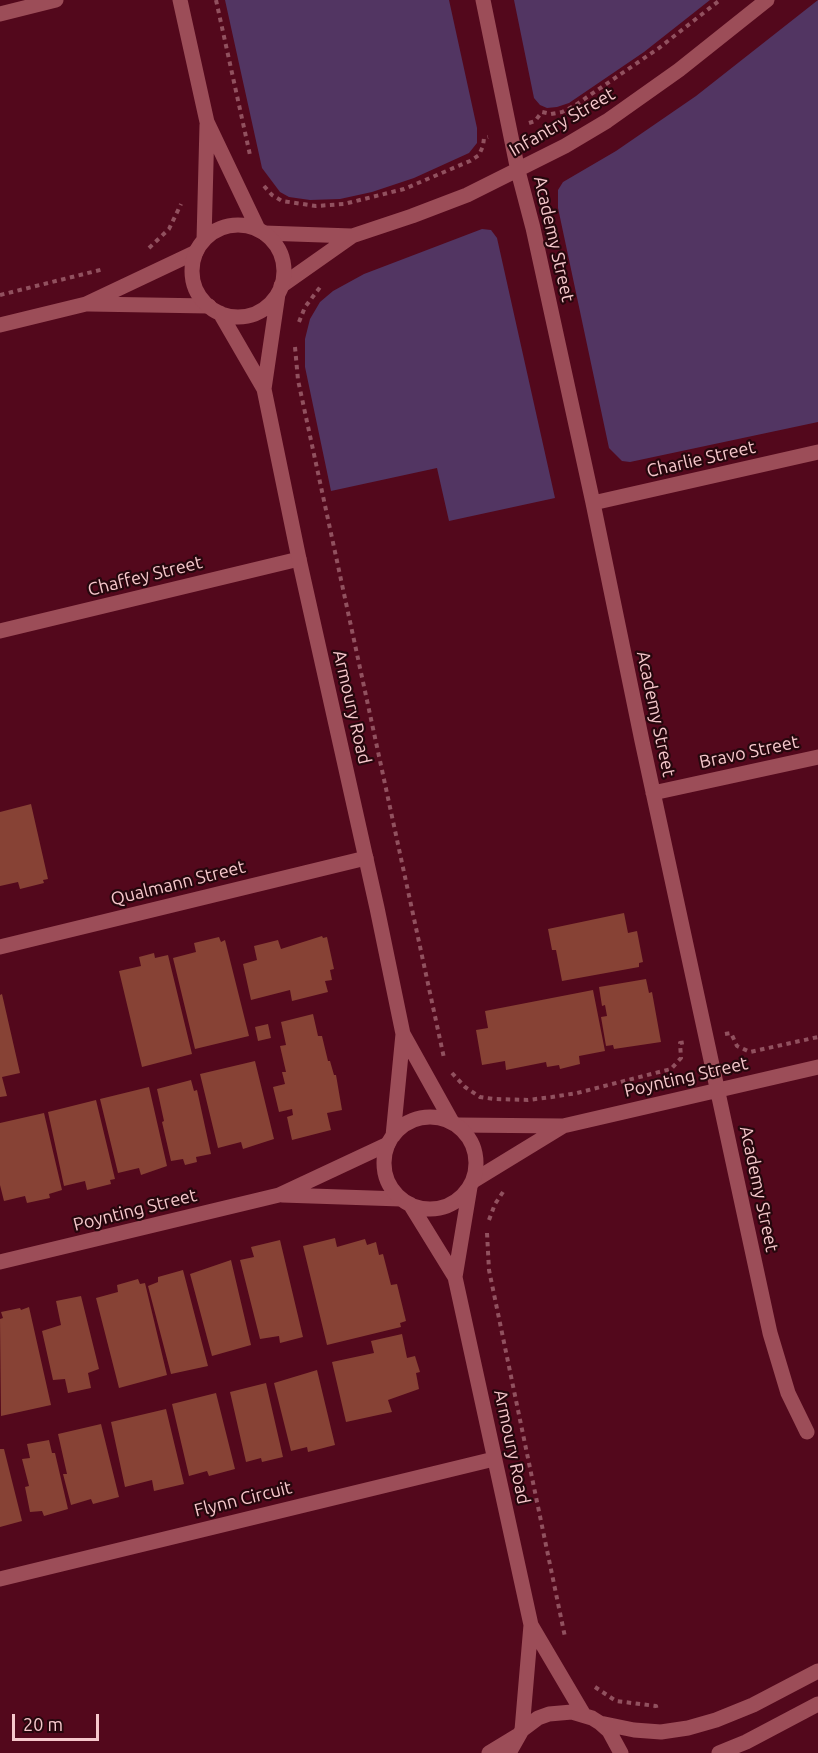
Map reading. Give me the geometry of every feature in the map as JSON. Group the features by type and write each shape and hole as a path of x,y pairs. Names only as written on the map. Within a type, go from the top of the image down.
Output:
{"street":[{"path":"0,14 56,0"},
{"path":"180,0 207,122 261,231"},
{"name":"Academy Street","path":"483,0 770,1333 788,1393 807,1432"},
{"name":"Infantry Street","path":"280,290 352,236 467,195 518,171 607,121 679,70 767,0"},
{"path":"207,122 200,246 192,266 193,281 199,295 214,310"},
{"path":"0,325 86,304 200,246 215,231 229,226 244,225 261,231 275,243 282,257 284,272 280,290 270,304 246,316 232,317 214,310 86,304"},
{"name":"Infantry Street","path":"261,231 352,236"},
{"name":"Armoury Road","path":"264,389 280,290"},
{"name":"Armoury Road","path":"214,310 264,389 299,559 366,858 403,1034 391,1140"},
{"name":"Charlie Street","path":"593,503 818,452"},
{"name":"Chaffey Street","path":"0,631 299,559"},
{"name":"Bravo Street","path":"653,793 818,757"},
{"name":"Qualmann Street","path":"0,947 366,858"},
{"name":"Armoury Road","path":"403,1034 455,1123"},
{"name":"Poynting Street","path":"455,1123 563,1126 818,1067"},
{"path":"426,1116 439,1117 455,1123 469,1136 475,1150 477,1166 472,1184 461,1197 450,1205 436,1209 423,1209 405,1202 391,1188 385,1174 384,1159 391,1140 408,1123 426,1116"},
{"name":"Poynting Street","path":"472,1184 563,1126"},
{"name":"Poynting Street","path":"0,1262 279,1195 391,1140"},
{"name":"Armoury Road","path":"455,1277 472,1184"},
{"name":"Poynting Street","path":"279,1195 405,1202"},
{"name":"Armoury Road","path":"405,1202 455,1277 531,1625 520,1733"},
{"name":"Flynn Circuit","path":"0,1579 495,1459"},
{"name":"Armoury Road","path":"531,1625 584,1715"},
{"path":"489,1753 538,1718 549,1714 572,1712 600,1723 634,1730 661,1732 688,1728 753,1705 818,1671"},
{"path":"719,1753 777,1727 818,1704"},
{"path":"600,1723 609,1731 621,1753"},
{"path":"509,1753 520,1733"}],"path":[{"path":"216,0 250,157"},
{"path":"535,121 542,112 551,114 562,112 613,80 659,48 720,0"},
{"path":"262,183 272,195 282,201 316,206 344,204 404,189 455,168 479,155 484,138 494,136"},
{"path":"146,249 169,230 181,203 189,203"},
{"path":"0,295 113,265"},
{"path":"297,327 305,307 322,287 317,280"},
{"path":"294,345 298,380 436,1022 444,1058 452,1073 465,1087 480,1097 528,1100 552,1097 671,1069 681,1058 680,1043 690,1041"},
{"path":"731,1033 737,1046 750,1052 818,1037"},
{"path":"510,1185 495,1204 487,1227 487,1250 566,1640"},
{"path":"590,1682 603,1694 616,1701 656,1706 658,1716"}],"shaded area":[{"path":"225,0 449,0 477,128 477,143 469,153 414,178 372,192 340,199 310,200 289,197 280,192 262,168"},
{"path":"514,0 710,0 644,52 569,103 547,108 540,105 534,98"},
{"path":"818,0 818,422 630,462 622,461 609,448 558,208 558,190 563,182 616,151 696,96"},
{"path":"482,229 491,230 497,238 555,498 449,521 437,468 331,491 305,367 305,339 310,319 320,302 333,291 364,274"}],"building":[{"path":"31,804 48,879 43,880 44,883 20,889 18,882 0,886 0,812"},
{"path":"624,913 628,933 637,931 643,962 639,963 639,967 562,981 556,950 552,950 548,929"},
{"path":"322,936 327,937 334,969 330,970 332,980 325,981 328,992 292,1001 290,990 251,1000 243,964 257,960 254,946 278,940 281,949"},
{"path":"219,937 221,942 225,940 249,1036 195,1049 173,958 196,952 194,943"},
{"path":"154,953 155,958 168,955 192,1054 142,1067 119,971 141,966 139,957"},
{"path":"646,979 649,993 652,992 661,1042 614,1049 613,1045 606,1046 601,1017 607,1016 605,1005 602,1006 599,987"},
{"path":"593,990 605,1051 579,1056 580,1064 560,1069 559,1065 547,1067 546,1062 506,1070 505,1061 482,1065 476,1030 488,1028 485,1011"},
{"path":"2,994 20,1073 2,1077 7,1096 0,1097 0,995"},
{"path":"313,1014 318,1036 322,1036 328,1061 336,1075 342,1110 327,1113 331,1130 292,1140 287,1117 293,1115 292,1109 279,1112 273,1087 285,1084 282,1072 286,1072 280,1046 286,1045 281,1022"},
{"path":"268,1024 271,1038 258,1041 255,1027"},
{"path":"255,1061 274,1139 243,1149 241,1142 218,1148 200,1074"},
{"path":"191,1080 194,1091 197,1090 211,1154 196,1157 197,1162 185,1165 183,1159 171,1161 157,1089"},
{"path":"149,1087 167,1166 141,1175 139,1168 118,1173 100,1099"},
{"path":"96,1100 115,1179 110,1180 111,1184 87,1190 85,1181 64,1186 48,1112"},
{"path":"44,1113 62,1190 49,1194 50,1198 27,1203 25,1196 4,1201 0,1185 0,1123"},
{"path":"335,1238 337,1247 365,1239 367,1245 376,1242 379,1255 383,1254 391,1285 397,1284 406,1321 400,1323 401,1327 327,1345 303,1246"},
{"path":"280,1240 303,1337 280,1343 279,1336 260,1339 240,1260 254,1257 251,1247"},
{"path":"231,1260 251,1345 212,1356 190,1274"},
{"path":"183,1270 208,1366 171,1374 148,1286 158,1282 158,1277"},
{"path":"138,1279 140,1284 145,1283 167,1375 119,1388 96,1298 118,1292 117,1285"},
{"path":"81,1296 99,1369 88,1373 91,1388 68,1393 65,1379 53,1380 42,1331 61,1325 56,1301"},
{"path":"29,1307 51,1405 1,1416 0,1319 3,1318 1,1312"},
{"path":"402,1334 407,1358 415,1356 420,1372 416,1373 419,1389 388,1400 392,1412 346,1422 332,1362 374,1353 371,1341"},
{"path":"317,1370 335,1445 308,1452 307,1447 291,1451 274,1383"},
{"path":"266,1383 283,1457 262,1462 261,1458 246,1462 230,1392"},
{"path":"216,1393 235,1469 209,1476 207,1471 189,1476 172,1404"},
{"path":"166,1409 184,1484 154,1491 152,1480 125,1487 111,1422"},
{"path":"101,1424 119,1497 93,1504 91,1499 71,1505 63,1474 67,1474 58,1434"},
{"path":"49,1440 52,1453 55,1453 68,1509 44,1516 42,1511 30,1512 25,1487 29,1486 22,1459 30,1458 27,1444"},
{"path":"0,1449 4,1449 22,1521 0,1527"}]}
